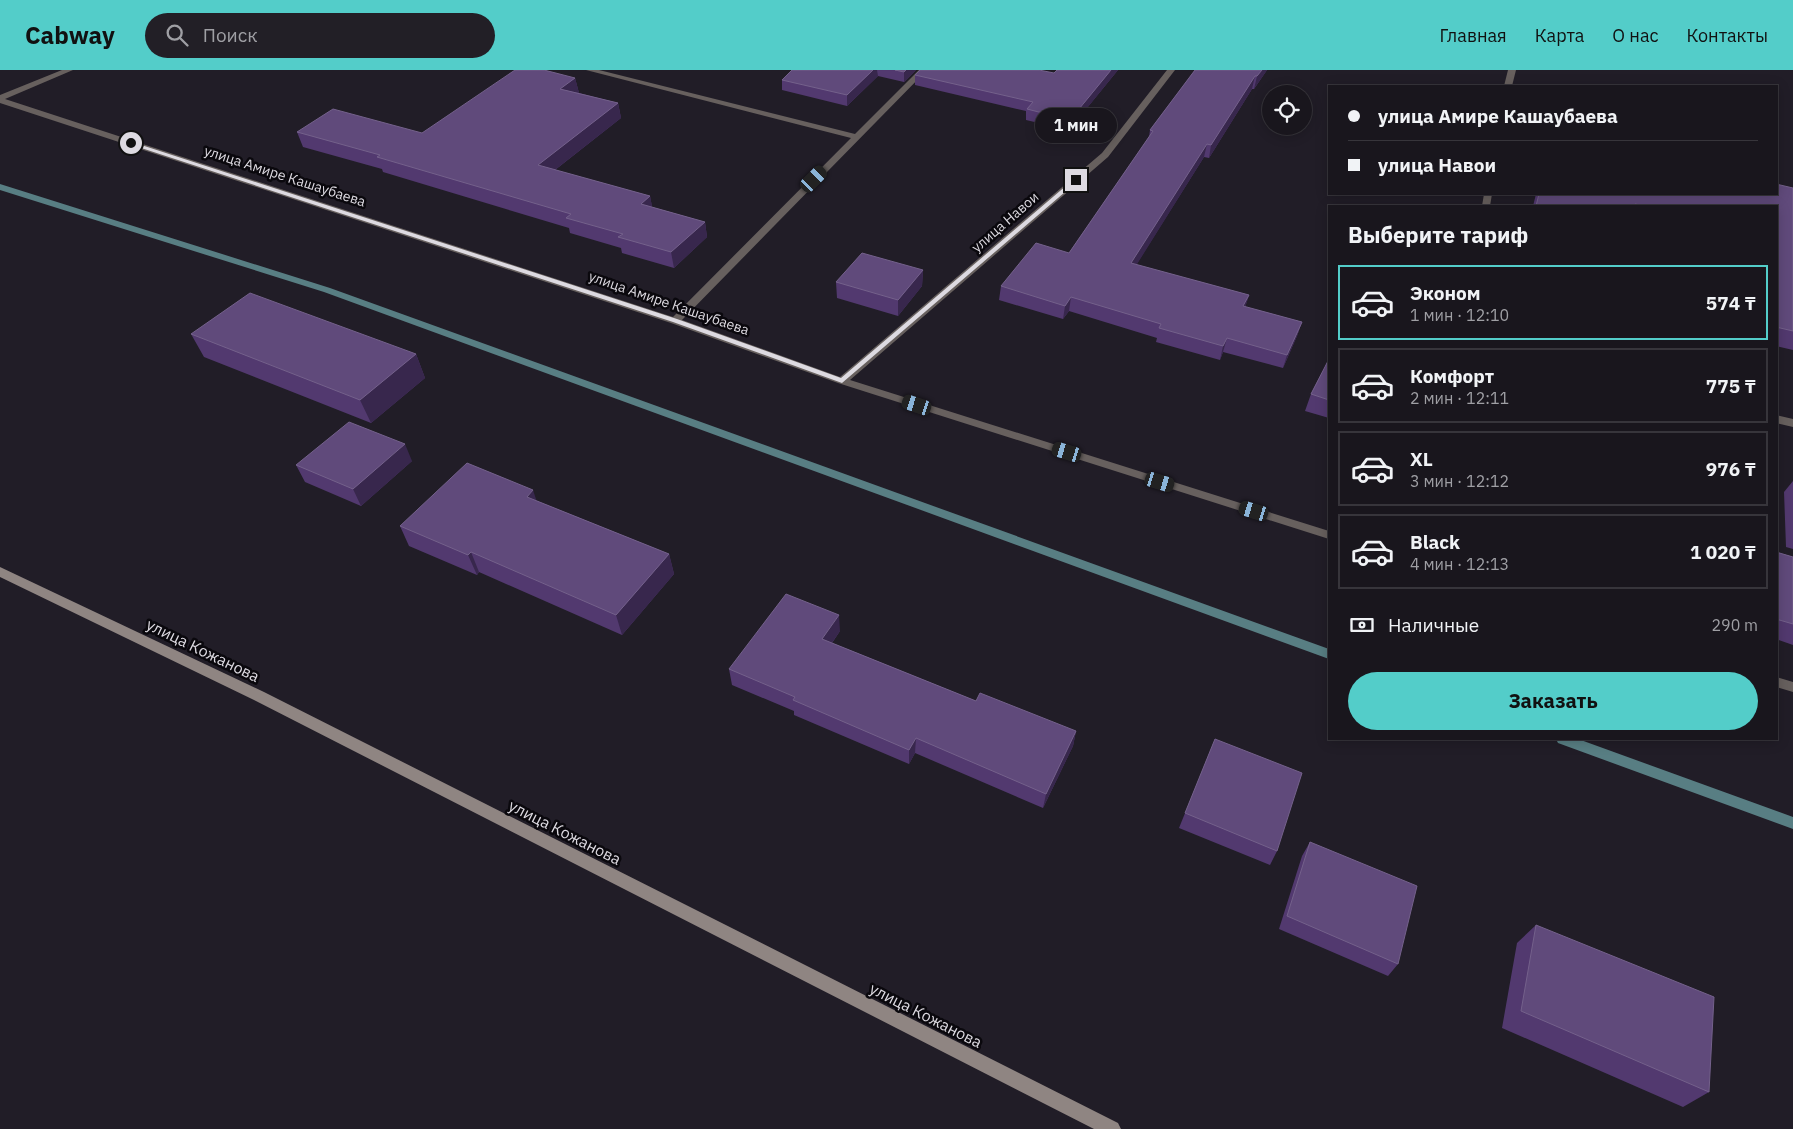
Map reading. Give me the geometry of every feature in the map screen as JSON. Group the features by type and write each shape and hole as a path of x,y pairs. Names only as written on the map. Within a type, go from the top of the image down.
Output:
{"main road":[{"name":"улица Кожанова","path":"0,572 259,696 1112,1129"}],"street":[{"name":"улица Амире Кашаубаева","path":"0,99 68,70"},
{"path":"590,70 856,137"},
{"path":"675,321 923,70"},
{"name":"улица Навои","path":"842,381 1105,155 1171,70"},
{"path":"1508,85 1512,70"},
{"name":"улица Амире Кашаубаева","path":"0,99 675,321 842,381 1328,535"},
{"path":"1778,419 1793,423"},
{"path":"1778,683 1793,687"}],"building":[{"path":"515,70 544,70 575,78 560,89 618,103 538,165 650,196 641,204 705,222 671,252 618,237 623,234 566,218 571,214 377,157 380,155 297,132 333,109 422,133"},
{"path":"792,70 873,70 847,95 782,80"},
{"path":"920,70 1039,70 1054,73 1057,70 1111,70 1070,120 1027,109 1033,102 915,75"},
{"path":"1195,70 1262,70 1255,76 1211,145 1207,144 1131,263 1249,295 1243,306 1302,322 1287,355 1227,338 1223,346 1159,328 1161,324 1071,297 1065,306 1001,286 1036,243 1069,253 1153,131 1150,130"},
{"path":"1778,184 1793,188 1793,331 1778,327 1778,205 1536,205 1539,195 1778,195"},
{"path":"862,253 923,270 898,300 836,282"},
{"path":"250,293 416,354 360,400 191,334"},
{"path":"1328,361 1328,400 1311,394"},
{"path":"349,422 405,444 353,489 296,465"},
{"path":"467,463 533,490 527,497 669,554 616,615 471,552 468,555 400,526"},
{"path":"1778,553 1793,557 1793,624 1778,620"},
{"path":"786,594 839,615 822,639 976,701 980,693 1076,731 1046,794 916,738 909,750 793,700 795,697 729,669"},
{"path":"1215,739 1302,773 1277,851 1185,813"},
{"path":"1310,842 1417,886 1398,964 1287,916"},
{"path":"1536,925 1714,997 1709,1092 1521,1011"}],"waterway":[{"path":"0,187 327,290 1328,654"},
{"path":"1566,740 1793,823"}],"route":[{"path":"131,143 675,321 842,381 1076,180"}]}
